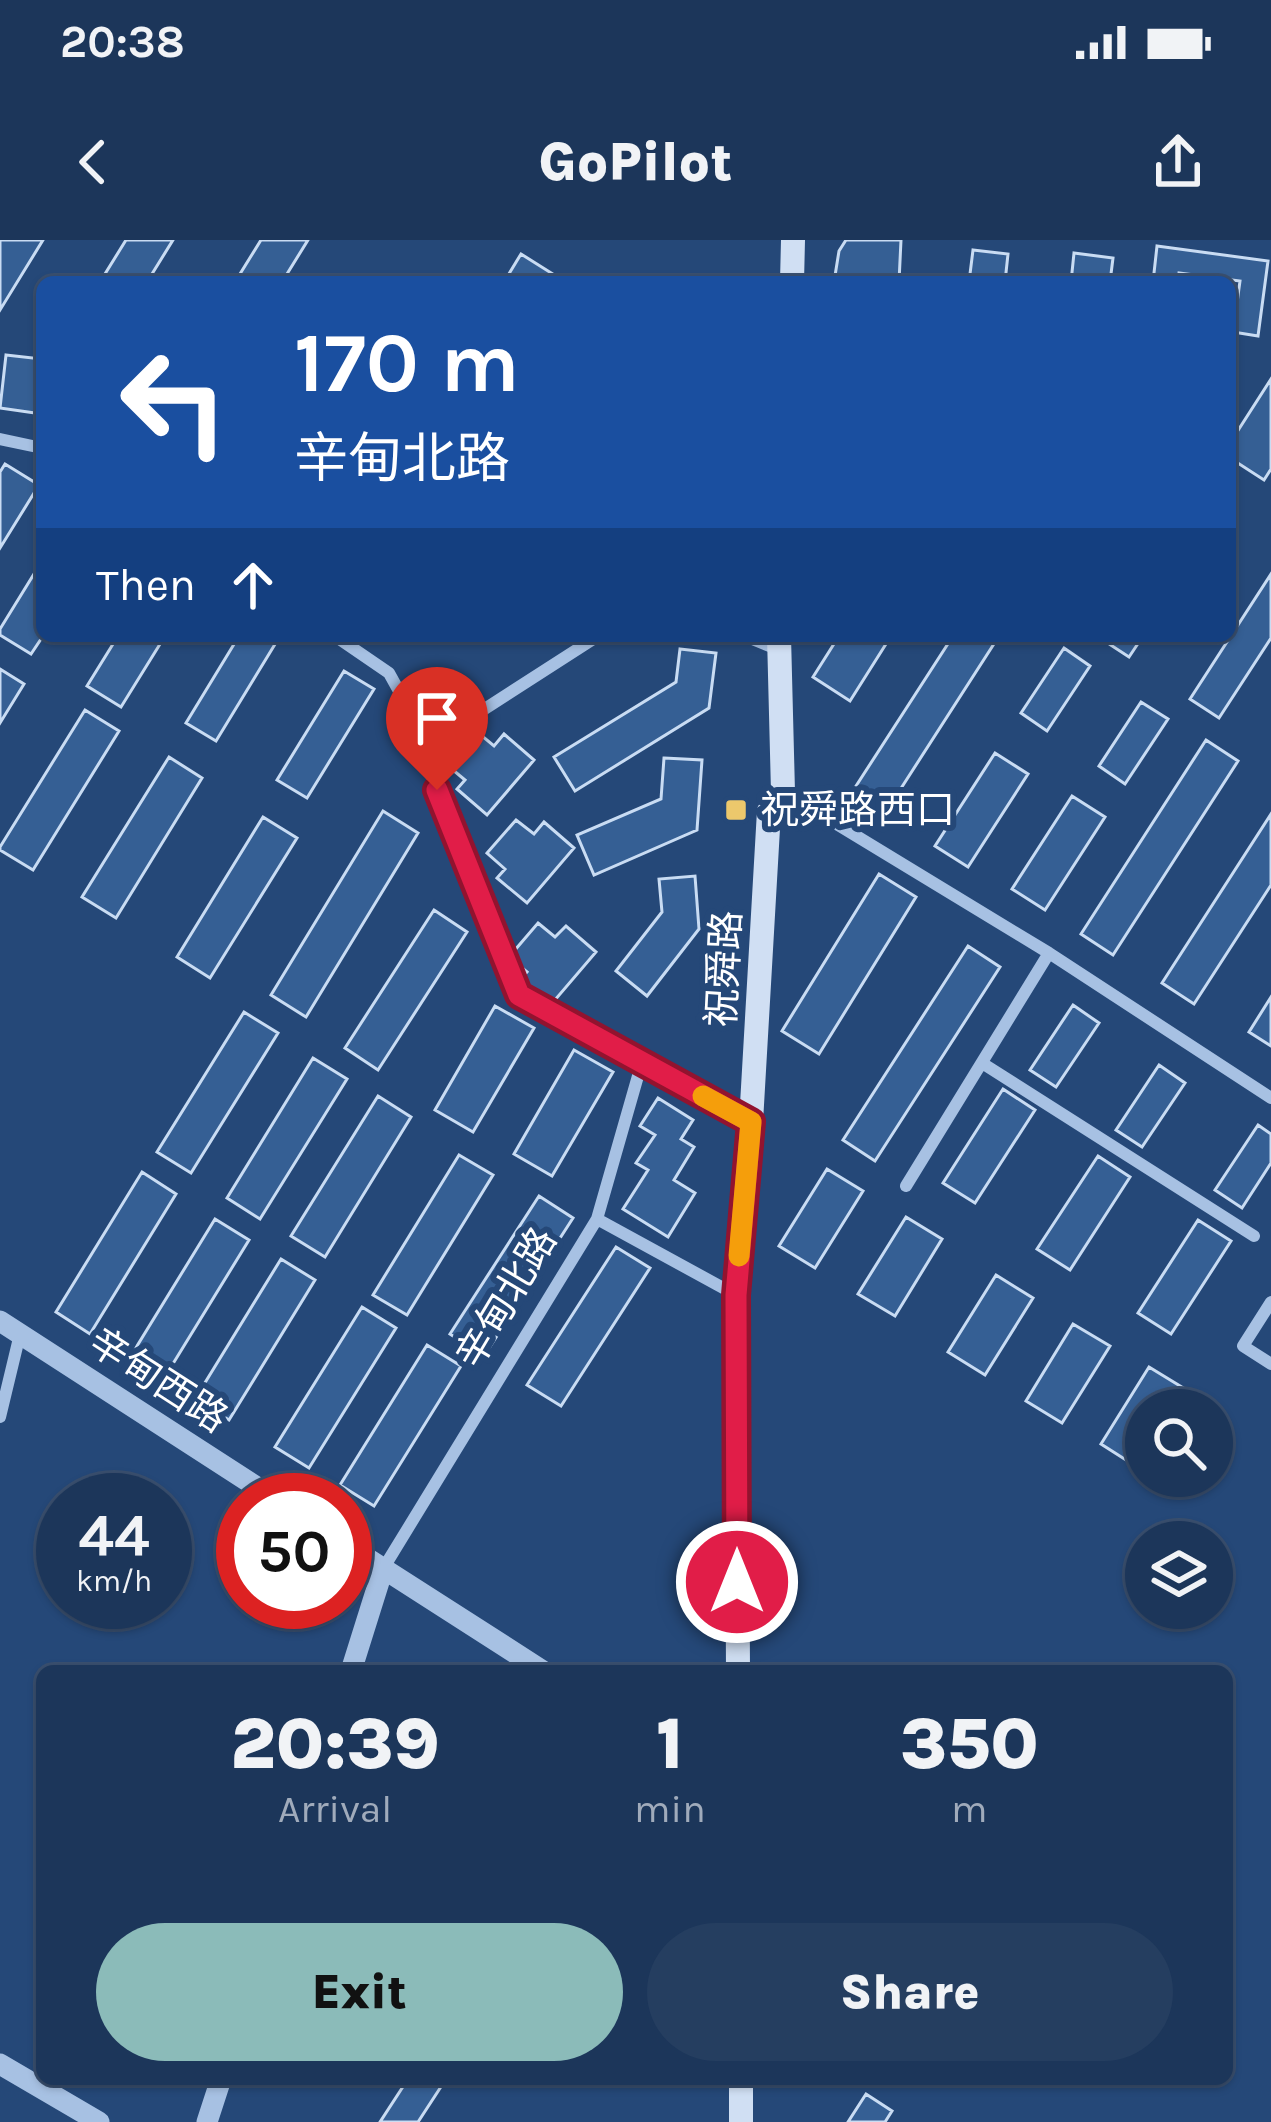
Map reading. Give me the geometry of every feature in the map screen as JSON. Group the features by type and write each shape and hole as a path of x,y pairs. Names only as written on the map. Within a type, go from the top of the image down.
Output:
{"main road":[{"path":"792,276 794,240"},
{"name":"祝舜路","path":"738,1665 736,1295 769,812 783,792 778,643"},
{"path":"741,2085 741,2122"}],"street":[{"path":"0,439 36,447"},
{"path":"344,642 389,673 410,711 421,750 519,995 751,1122"},
{"path":"421,750 589,642"},
{"path":"783,792 1049,952 1271,1098"},
{"path":"906,1186 1049,952"},
{"name":"辛甸北路","path":"353,1665 383,1569 597,1219 642,1062"},
{"path":"982,1063 1254,1236"},
{"path":"597,1219 736,1295"},
{"path":"1271,1302 1243,1346 1271,1364"},
{"name":"辛甸西路","path":"0,1321 235,1473"},
{"path":"0,1417 20,1334"},
{"path":"372,1562 534,1665"},
{"path":"0,2064 99,2122"},
{"path":"207,2122 218,2085"}],"building":[{"path":"0,240 43,240 0,310"},
{"path":"126,240 173,240 151,276 104,276"},
{"path":"261,240 308,240 286,276 239,276"},
{"path":"846,240 901,240 899,276 835,276"},
{"path":"1157,246 1268,261 1258,336 1236,332 1240,281 1236,276 1154,276"},
{"path":"973,250 1008,254 1006,276 970,276"},
{"path":"1074,253 1113,258 1111,276 1072,276"},
{"path":"521,254 556,276 508,276"},
{"path":"6,355 36,358 36,413 0,408"},
{"path":"1271,379 1271,469 1264,480 1236,462 1236,434"},
{"path":"5,464 36,483 36,490 0,548 0,472"},
{"path":"36,571 39,642 31,654 0,635"},
{"path":"1271,574 1271,638 1219,718 1190,699 1227,642 1236,642 1236,628"},
{"path":"114,642 161,642 121,707 87,686"},
{"path":"235,642 276,642 216,741 186,723"},
{"path":"835,642 887,642 850,701 813,677"},
{"path":"949,642 995,642 889,807 856,786"},
{"path":"1106,642 1139,642 1129,657"},
{"path":"1064,648 1090,666 1047,731 1021,713"},
{"path":"680,649 716,653 709,708 575,791 554,757 676,682"},
{"path":"0,669 24,684 0,723"},
{"path":"344,671 374,689 307,798 277,780"},
{"path":"1141,702 1168,719 1125,784 1099,766"},
{"path":"85,710 119,731 33,870 0,847"},
{"path":"476,731 494,746 504,734 534,760 487,815 457,789 465,780 447,765"},
{"path":"1206,740 1238,761 1113,955 1081,934"},
{"path":"995,753 1028,774 968,867 935,846"},
{"path":"169,757 202,778 116,918 82,897"},
{"path":"664,758 702,760 697,830 594,875 577,835 661,799"},
{"path":"1072,796 1105,817 1045,910 1012,889"},
{"path":"383,811 418,833 306,1017 271,995"},
{"path":"1271,814 1271,885 1194,1004 1162,983"},
{"path":"263,817 297,838 210,978 177,957"},
{"path":"516,820 534,834 544,822 574,848 527,903 497,878 505,869 487,853"},
{"path":"879,874 916,897 819,1054 782,1031"},
{"path":"695,876 699,929 647,996 616,971 662,912 659,879"},
{"path":"434,910 467,932 378,1070 345,1048"},
{"path":"538,923 555,937 566,926 596,952 549,1007 519,981 527,972 509,957"},
{"path":"968,946 1000,967 875,1161 843,1140"},
{"path":"1271,997 1271,1046 1249,1032"},
{"path":"1073,1005 1099,1023 1056,1087 1030,1070"},
{"path":"495,1006 534,1028 473,1132 435,1110"},
{"path":"244,1012 278,1033 191,1173 157,1152"},
{"path":"574,1050 613,1072 552,1176 514,1154"},
{"path":"313,1058 347,1079 260,1219 227,1198"},
{"path":"1159,1065 1185,1083 1142,1147 1116,1130"},
{"path":"1003,1089 1035,1110 975,1203 943,1183"},
{"path":"378,1096 411,1117 325,1257 291,1236"},
{"path":"658,1098 693,1120 681,1139 694,1147 674,1180 695,1193 668,1237 623,1209 648,1170 636,1163 655,1135 640,1126"},
{"path":"1258,1125 1271,1134 1271,1163 1242,1208 1215,1190"},
{"path":"459,1155 493,1175 407,1315 373,1295"},
{"path":"1098,1156 1130,1177 1070,1270 1037,1249"},
{"path":"827,1169 863,1191 815,1268 779,1246"},
{"path":"142,1172 176,1194 90,1334 56,1312"},
{"path":"539,1196 573,1218 484,1356 450,1334"},
{"path":"906,1217 942,1239 895,1316 858,1294"},
{"path":"215,1219 249,1240 163,1380 129,1359"},
{"path":"1198,1220 1231,1241 1171,1334 1138,1313"},
{"path":"616,1247 650,1268 561,1406 527,1385"},
{"path":"281,1259 315,1280 229,1420 195,1399"},
{"path":"996,1275 1033,1298 985,1375 948,1352"},
{"path":"362,1307 396,1328 309,1468 275,1447"},
{"path":"1073,1324 1110,1346 1062,1423 1026,1401"},
{"path":"427,1345 461,1366 374,1506 372,1473 347,1473"},
{"path":"1149,1367 1185,1389 1135,1389"},
{"path":"1125,1406 1125,1459 1101,1444"},
{"path":"404,2085 442,2085 418,2122 380,2122"},
{"path":"866,2094 892,2111 885,2122 848,2122"}],"slow traffic":[{"path":"703,1096 751,1122 739,1256"}],"place":[{"name":"祝舜路西口","path":"736,810"}],"route":[{"path":"437,790 519,995 751,1122 736,1295 737,1582"}]}
